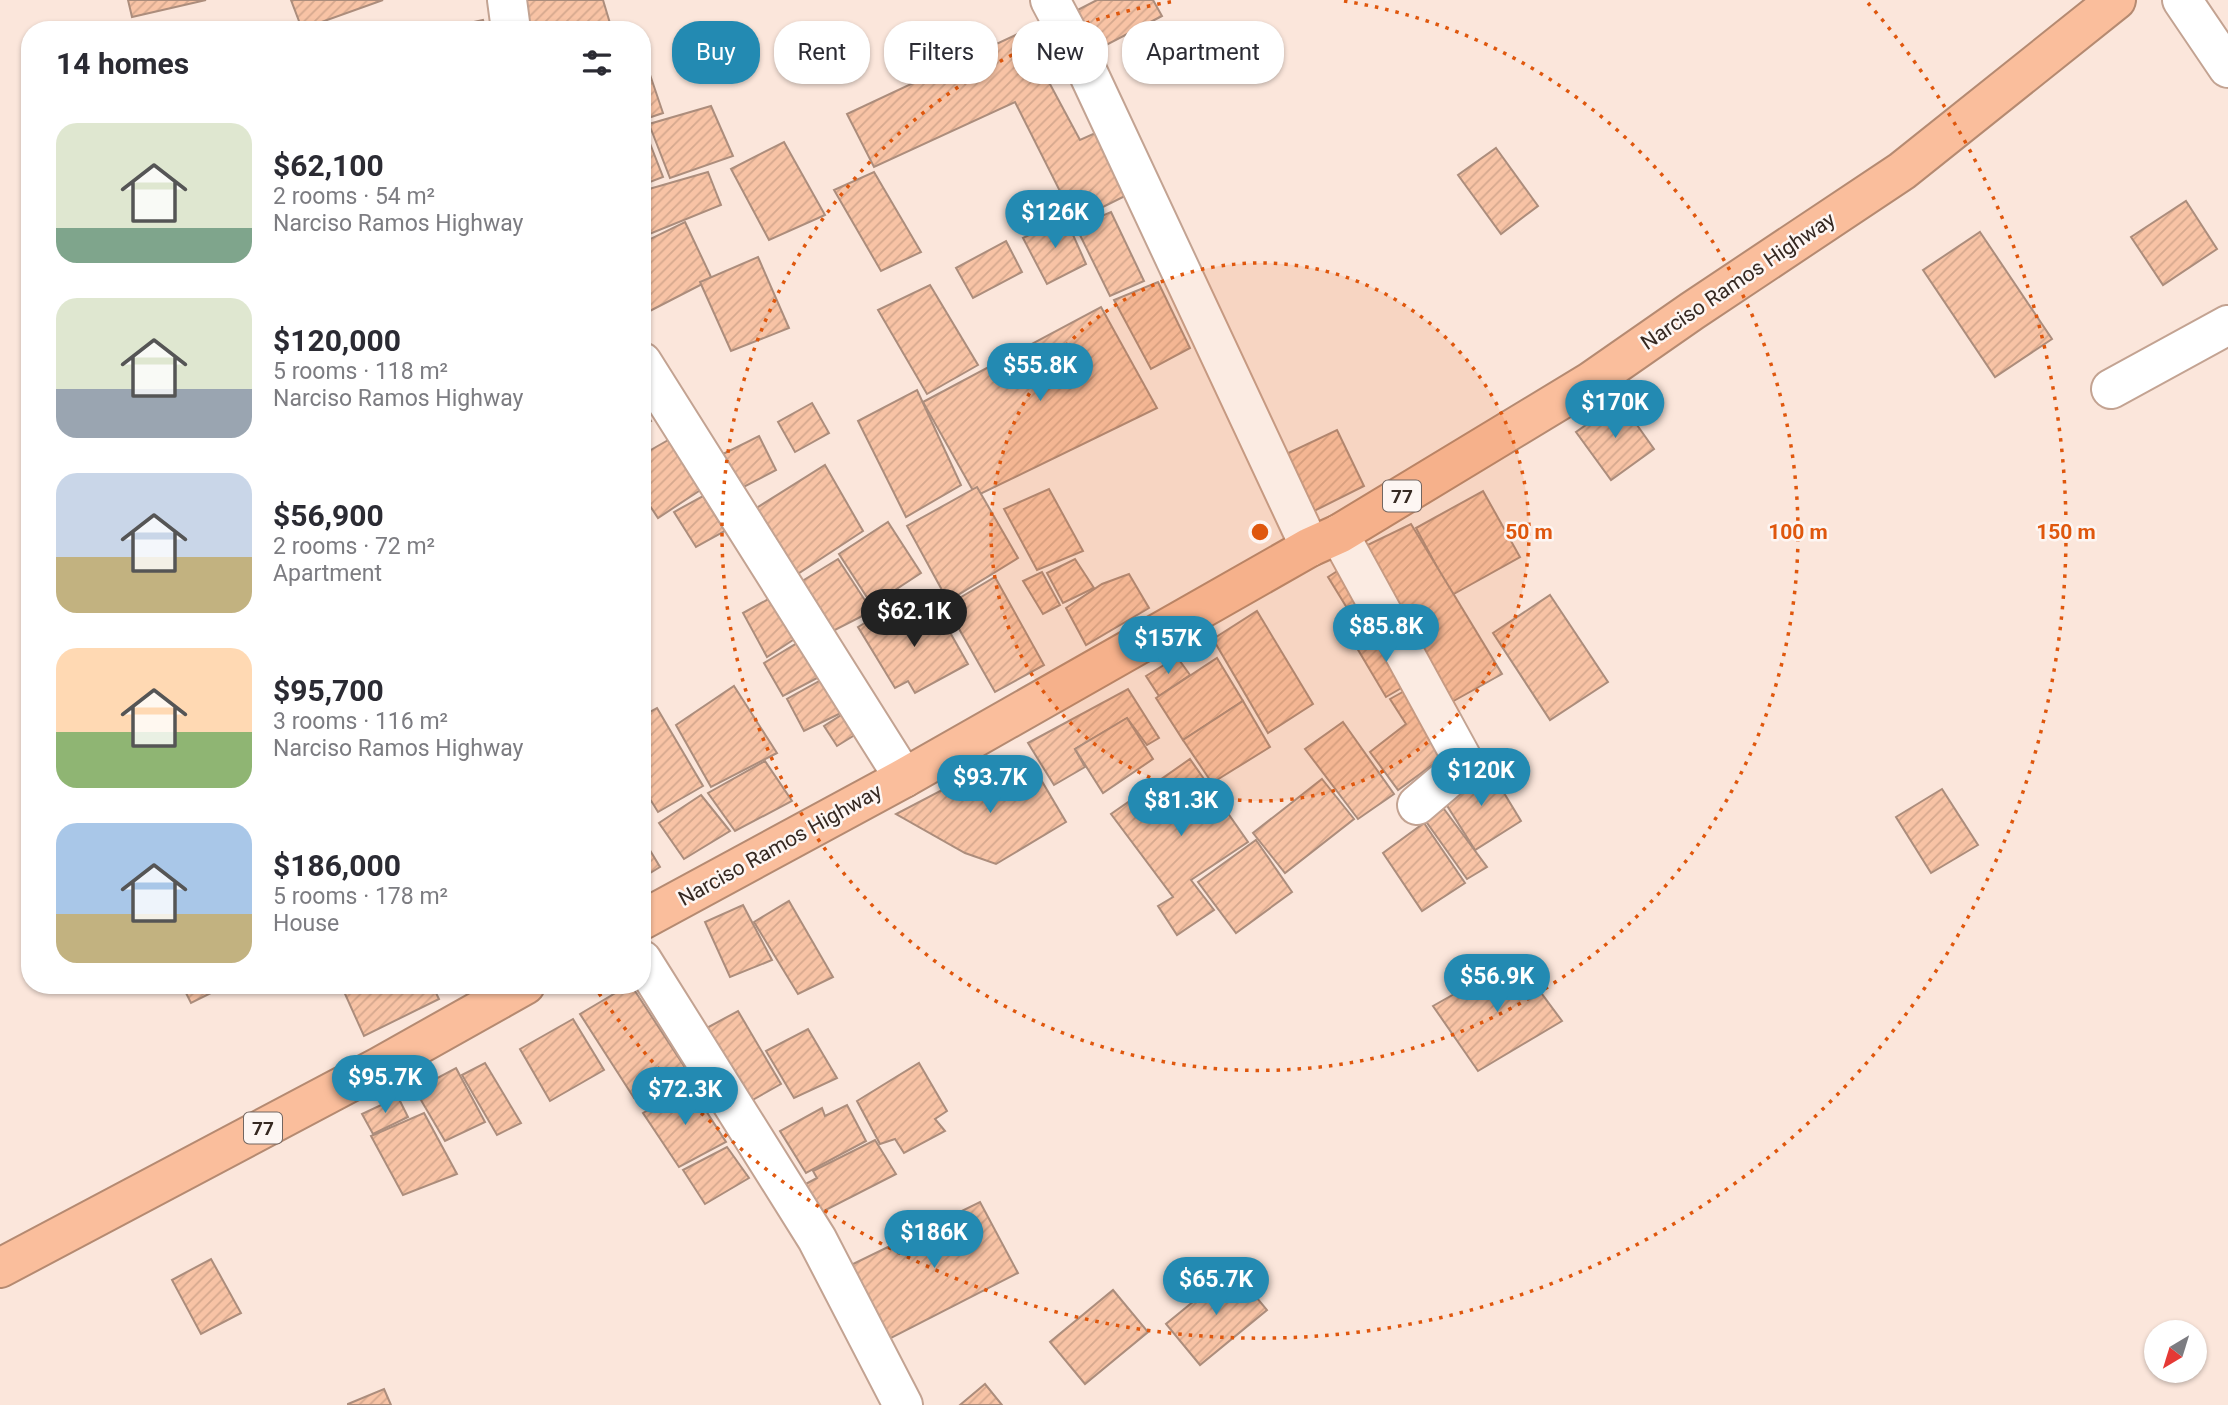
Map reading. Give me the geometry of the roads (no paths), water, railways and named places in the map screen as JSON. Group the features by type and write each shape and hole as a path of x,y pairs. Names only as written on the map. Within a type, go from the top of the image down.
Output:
{"highway":[{"name":"Narciso Ramos Highway","path":"651,915 904,778 1325,540 1590,382 1902,171 2116,0"},
{"name":"77","path":"0,1268 379,1067 509,994"}],"street":[{"path":"506,0 510,21"},
{"path":"1050,0 1325,540 1465,764 1417,804"},
{"path":"2182,0 2228,68"},
{"path":"2111,389 2228,325"},
{"path":"651,376 904,778"},
{"path":"651,974 817,1239 904,1405"}]}
